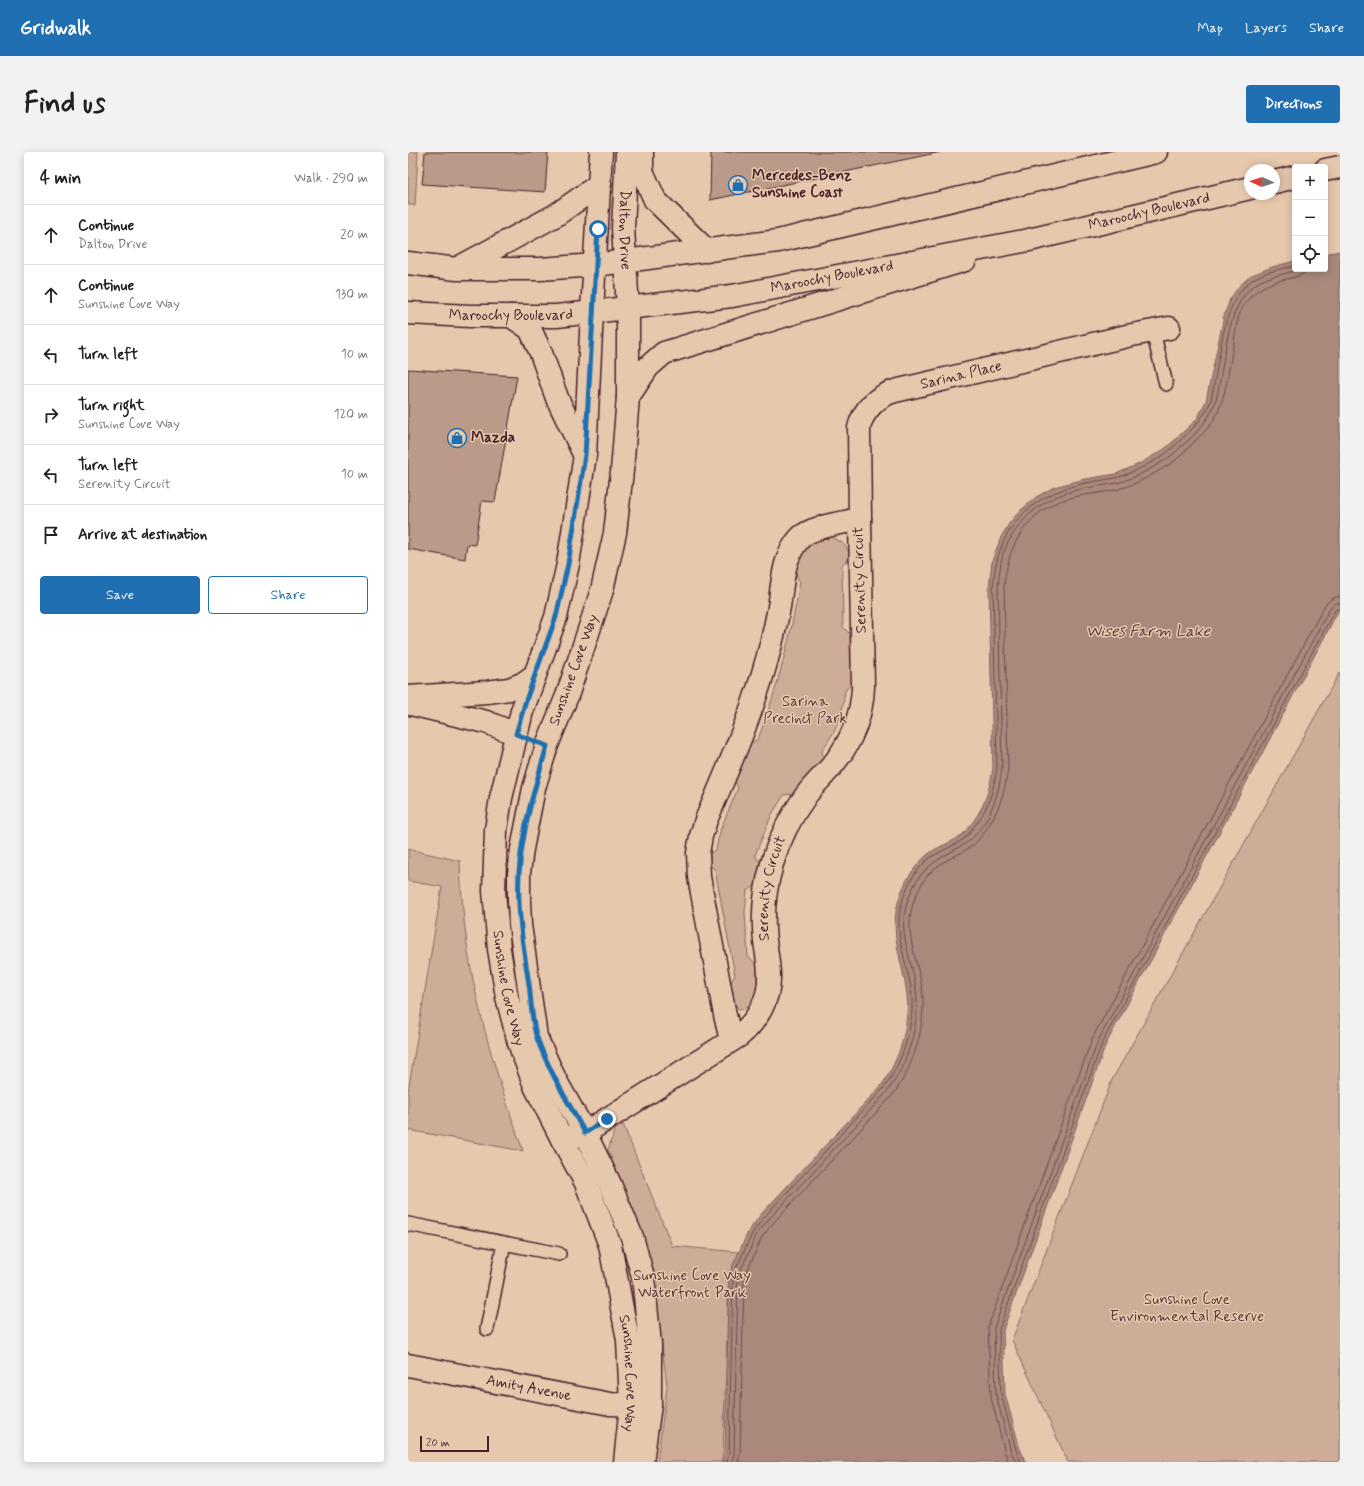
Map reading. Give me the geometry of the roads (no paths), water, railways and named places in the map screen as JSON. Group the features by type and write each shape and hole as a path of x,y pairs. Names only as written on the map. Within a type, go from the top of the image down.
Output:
{"street":[{"name":"Dalton Drive","path":"592,312 602,152"},
{"name":"Dalton Drive","path":"627,152 624,228 628,308"},
{"path":"642,152 642,171 655,200 707,251"},
{"path":"408,263 457,269 540,269 596,265 778,241 1156,152"},
{"path":"1328,169 1340,167"},
{"path":"1280,181 1292,179"},
{"path":"457,269 556,215 600,184"},
{"name":"Maroochy Boulevard","path":"408,313 470,316 556,316 732,296 1029,240 1244,189"},
{"path":"628,397 648,367 664,353 1029,240"},
{"name":"Sunshine Cove Way","path":"624,1462 640,1405 650,1344 643,1277 632,1237 609,1182 585,1133 555,1079 536,1037 520,925 519,873 522,849 534,788 547,746 567,696 602,590 615,533 628,397 628,308"},
{"name":"Sunshine Cove Way","path":"592,312 585,455 568,564 556,617 522,711 501,798 496,830 494,891 499,949 507,997 519,1043 535,1086 586,1183 610,1245 640,1405 642,1462"},
{"path":"512,316 530,329 541,353 557,398 585,455"},
{"name":"Sarina Place","path":"860,519 859,428 865,413 879,398 895,391 1127,336 1161,330"},
{"name":"Serenity Circuit","path":"562,1139 585,1133 742,1033 754,1021 761,1010 767,995 770,977 764,928 765,898 769,875 779,841 790,819 806,796 836,761 845,747 854,729 860,711 863,687 860,519 815,530 806,534 797,542 789,555 784,569 779,607 761,680 701,836 698,860 700,887 731,1040"},
{"path":"408,697 510,689 535,676"},
{"path":"408,703 486,722 547,746"},
{"name":"Amity Avenue","path":"408,1365 610,1404 640,1405"}],"lane":[{"path":"1161,330 1166,384"},
{"path":"408,1224 559,1254"},
{"path":"487,1329 504,1243"}],"water":[{"name":"Wises Farm Lake","path":"1340,251 1340,608 1106,1044 1003,1330 1005,1394 1020,1449 1026,1462 722,1462 725,1454 729,1274 749,1230 762,1213 881,1086 892,1068 902,1041 907,1014 906,988 897,944 895,922 896,910 901,893 910,875 928,854 962,835 975,819 983,805 988,791 993,767 989,587 992,561 1001,537 1010,522 1020,511 1036,497 1054,487 1085,479 1116,474 1141,463 1166,448 1197,419 1206,401 1224,316 1230,299 1240,285 1252,275 1272,267 1292,262 1292,272 1328,272 1328,253"}],"place":[{"name":"Mercedes-Benz Sunshine Coast","path":"738,185"},
{"name":"Mazda","path":"457,438"}],"park label":[{"name":"Sarina Precinct Park","path":"805,710"},
{"name":"Sunshine Cove Way Waterfront Park","path":"692,1284"},
{"name":"Sunshine Cove Environmental Reserve","path":"1187,1308"}]}
